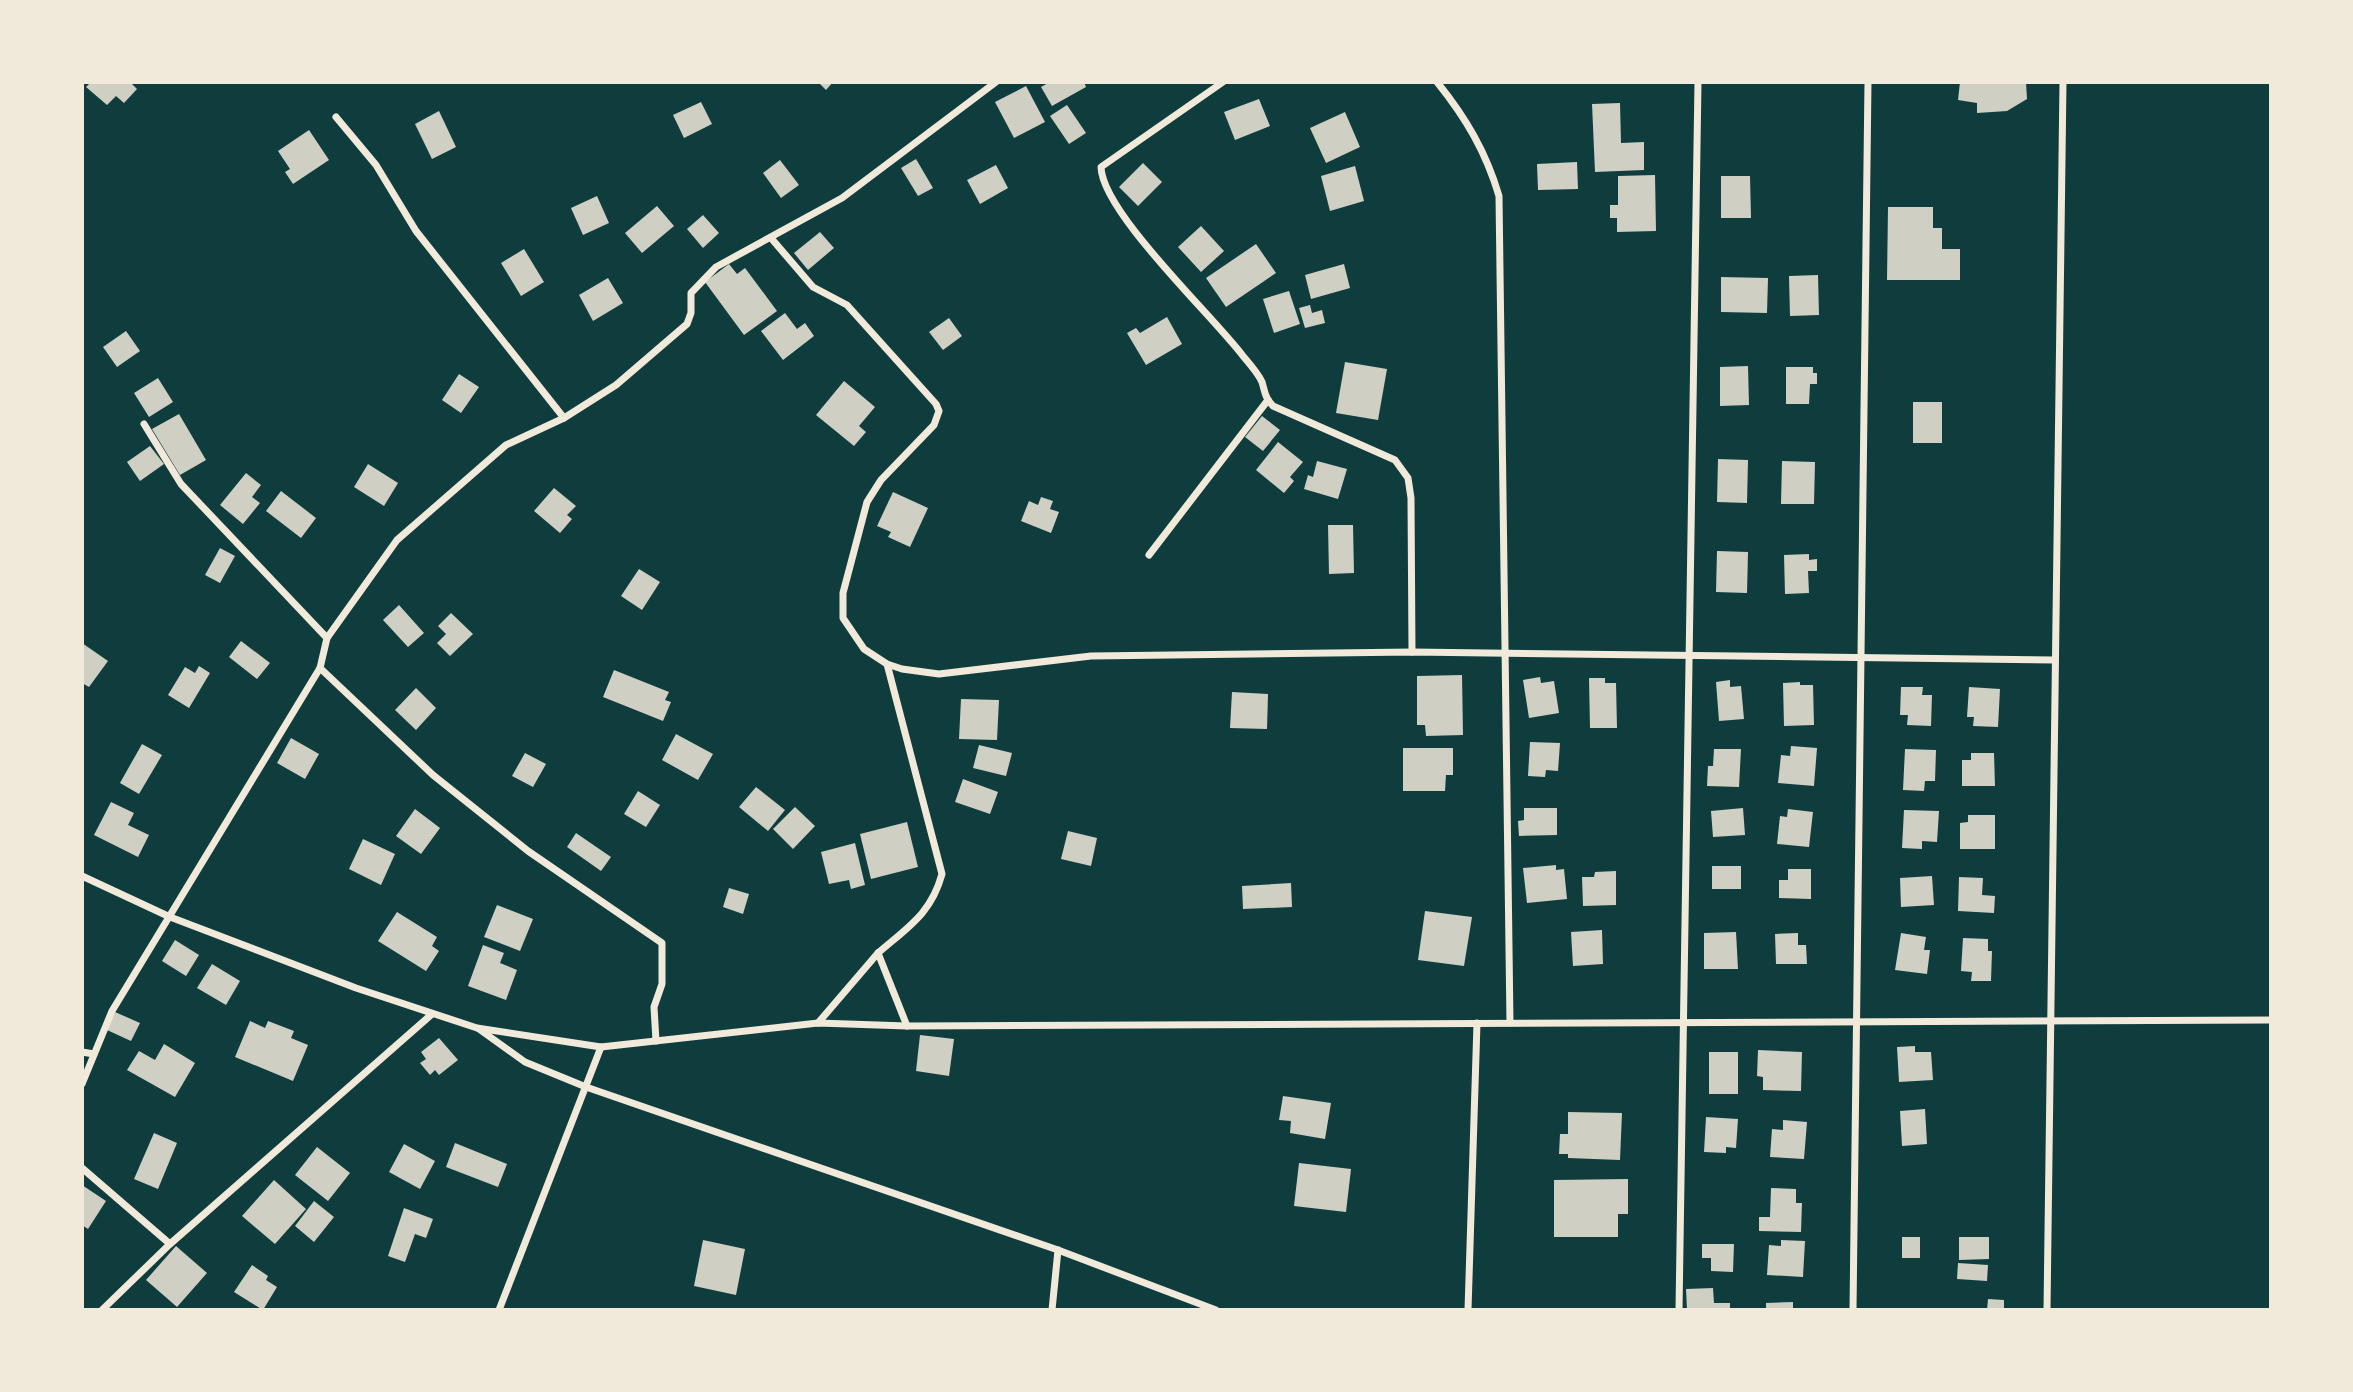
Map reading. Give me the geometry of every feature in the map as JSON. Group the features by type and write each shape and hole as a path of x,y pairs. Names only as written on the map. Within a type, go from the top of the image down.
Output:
{"street":[{"path":"82,1084 112,1011 320,668 327,638 397,540 506,445 564,418 616,385 687,324 691,313 691,293 716,267 842,198 996,82"},
{"path":"1223,82 1101,167 1101,177 1132,228 1244,357 1261,381 1273,406 1395,460 1404,469 1411,498 1412,652"},
{"path":"1437,82 1474,132 1488,159 1499,197 1510,1023"},
{"path":"1679,1310 1698,82"},
{"path":"1853,1310 1868,82"},
{"path":"2047,1310 2063,82"},
{"path":"336,117 376,164 416,231 564,418"},
{"path":"771,238 813,287 847,305 936,404 939,411 934,425 881,480 867,502 843,593 843,618 864,649 887,664 939,674 1091,656 1412,652 2055,660"},
{"path":"1149,555 1268,400"},
{"path":"145,424 181,484 327,638"},
{"path":"818,1023 878,953 919,917 935,897 942,874 887,664"},
{"path":"320,668 433,775 496,826 601,903 662,943 662,984 654,1007 656,1041"},
{"path":"82,876 170,918 432,1014 477,1028 601,1047 818,1023 907,1026 2271,1020"},
{"path":"878,953 907,1026"},
{"path":"102,1310 170,1244 432,1014"},
{"path":"1468,1310 1477,1023"},
{"path":"477,1028 525,1062 586,1087 1058,1250 1216,1310"},
{"path":"499,1310 601,1047"},
{"path":"82,1052 94,1054"},
{"path":"82,1168 170,1244"},
{"path":"1052,1310 1058,1250"}],"building":[{"path":"91,82 130,82 137,89 124,103 116,96 107,105 86,87"},
{"path":"818,82 833,82 826,90"},
{"path":"1050,82 1084,82 1086,87 1052,106 1041,87"},
{"path":"1960,82 2026,82 2027,99 2007,111 1977,113 1977,103 1958,100"},
{"path":"1026,86 1045,122 1014,138 995,102"},
{"path":"1259,99 1270,126 1235,140 1224,112"},
{"path":"701,102 712,124 684,138 673,115"},
{"path":"1620,103 1621,143 1644,142 1644,170 1595,172 1592,104"},
{"path":"1067,105 1086,133 1069,144 1050,116"},
{"path":"439,111 456,147 432,159 415,124"},
{"path":"1345,112 1360,147 1326,163 1310,128"},
{"path":"309,130 329,160 293,184 285,172 290,169 278,151"},
{"path":"916,159 933,188 918,196 901,168"},
{"path":"780,160 799,185 781,198 763,173"},
{"path":"1577,162 1578,189 1538,190 1537,164"},
{"path":"1143,163 1162,182 1138,206 1119,187"},
{"path":"996,165 1008,188 980,204 967,180"},
{"path":"1355,166 1364,201 1330,211 1321,176"},
{"path":"1655,175 1656,231 1617,232 1617,218 1610,218 1610,205 1618,205 1618,176"},
{"path":"1721,176 1750,176 1751,218 1721,218"},
{"path":"597,196 609,223 583,235 571,208"},
{"path":"657,206 674,226 642,253 625,233"},
{"path":"1888,207 1933,207 1933,228 1942,228 1942,249 1960,249 1960,280 1887,280"},
{"path":"703,215 719,233 703,248 687,229"},
{"path":"1201,226 1224,251 1201,272 1178,247"},
{"path":"820,232 834,248 808,270 794,253"},
{"path":"1256,244 1276,273 1226,307 1206,278"},
{"path":"524,249 544,282 521,296 501,263"},
{"path":"729,264 737,274 745,268 777,311 744,335 705,282"},
{"path":"1344,264 1350,288 1311,299 1305,275"},
{"path":"1818,275 1819,315 1790,316 1789,276"},
{"path":"1721,277 1768,278 1767,313 1721,312"},
{"path":"608,278 623,303 593,321 579,295"},
{"path":"1289,291 1300,324 1274,333 1263,299"},
{"path":"1310,305 1312,313 1322,310 1325,323 1305,328 1299,308"},
{"path":"785,313 797,329 805,323 814,336 783,360 761,331"},
{"path":"1167,317 1182,344 1146,365 1127,333 1136,328 1140,333"},
{"path":"949,318 962,336 943,350 929,332"},
{"path":"126,331 140,351 117,367 103,347"},
{"path":"1345,362 1387,369 1378,420 1336,413"},
{"path":"1748,366 1749,405 1720,406 1720,367"},
{"path":"1786,367 1813,367 1813,373 1817,373 1817,384 1810,384 1809,404 1786,404"},
{"path":"459,374 479,387 461,413 442,400"},
{"path":"158,378 173,402 149,417 134,393"},
{"path":"844,381 875,407 859,426 866,432 854,446 816,415"},
{"path":"1913,402 1942,402 1942,443 1913,443"},
{"path":"179,414 206,460 180,475 152,429"},
{"path":"1262,416 1280,430 1263,451 1245,437"},
{"path":"1278,442 1303,462 1290,477 1294,481 1284,493 1256,470"},
{"path":"150,446 164,464 140,481 127,462"},
{"path":"1718,459 1748,460 1747,503 1717,502"},
{"path":"1317,461 1347,469 1338,499 1304,489 1308,475 1313,477"},
{"path":"1782,461 1815,462 1814,504 1781,504"},
{"path":"368,464 398,483 384,506 354,487"},
{"path":"246,473 261,485 252,497 260,503 243,524 220,505"},
{"path":"554,488 576,506 567,515 572,519 560,533 534,511"},
{"path":"281,491 316,518 301,538 266,511"},
{"path":"893,492 928,508 910,547 888,537 891,532 877,526"},
{"path":"1041,497 1053,501 1050,509 1059,512 1051,533 1021,521 1029,501 1038,505"},
{"path":"1328,525 1353,525 1354,573 1329,574"},
{"path":"220,548 235,556 220,583 205,575"},
{"path":"1717,551 1748,552 1747,593 1716,592"},
{"path":"1809,554 1809,560 1817,559 1817,571 1808,571 1809,593 1785,594 1784,555"},
{"path":"639,569 660,582 642,610 621,596"},
{"path":"399,605 424,633 408,647 383,620"},
{"path":"451,613 473,634 450,656 437,643 446,634 438,626"},
{"path":"241,641 270,663 257,679 229,657"},
{"path":"82,643 108,661 89,687 82,683"},
{"path":"199,666 210,673 189,708 168,695 185,667 195,673"},
{"path":"614,670 669,692 665,700 671,702 663,721 603,697"},
{"path":"1462,675 1463,735 1426,736 1425,725 1417,725 1417,676"},
{"path":"1540,677 1541,683 1554,681 1559,713 1529,718 1523,680"},
{"path":"1589,678 1605,678 1605,683 1616,683 1617,728 1590,728"},
{"path":"1730,680 1730,687 1741,686 1744,719 1719,721 1716,682"},
{"path":"1800,682 1800,685 1813,685 1814,725 1784,726 1783,683"},
{"path":"1901,687 1923,687 1922,695 1932,695 1931,726 1907,725 1908,715 1900,715"},
{"path":"1969,687 2000,689 1998,727 1973,726 1974,717 1967,717"},
{"path":"416,688 436,708 416,730 395,710"},
{"path":"1232,692 1268,694 1267,729 1230,728"},
{"path":"961,699 999,700 997,740 959,739"},
{"path":"676,734 713,754 698,780 662,760"},
{"path":"291,738 319,754 305,779 277,763"},
{"path":"1530,742 1560,743 1558,771 1546,770 1545,777 1528,776"},
{"path":"142,744 162,755 139,794 120,783"},
{"path":"979,745 1012,753 1006,776 973,768"},
{"path":"1791,746 1817,748 1814,786 1778,783 1781,755 1790,756"},
{"path":"1403,748 1453,748 1453,775 1446,775 1445,791 1403,791"},
{"path":"1714,749 1741,749 1739,787 1707,786 1708,766 1713,766"},
{"path":"1905,749 1936,750 1935,781 1925,781 1924,791 1903,790"},
{"path":"525,753 546,764 533,787 512,776"},
{"path":"1971,753 1994,753 1995,786 1962,786 1962,760 1971,760"},
{"path":"963,779 998,792 990,814 955,802"},
{"path":"756,787 785,810 768,831 739,807"},
{"path":"638,791 660,805 646,827 624,814"},
{"path":"111,802 134,813 128,825 149,835 138,857 94,835"},
{"path":"795,807 815,826 793,849 773,829"},
{"path":"1524,808 1557,808 1557,835 1519,836 1518,821 1524,820"},
{"path":"1743,808 1745,835 1713,837 1711,811"},
{"path":"415,809 440,828 421,854 396,836"},
{"path":"1788,809 1813,812 1809,847 1777,844 1780,816 1787,817"},
{"path":"1904,810 1939,811 1937,842 1922,841 1922,849 1902,848"},
{"path":"1968,815 1995,815 1995,849 1960,849 1960,823 1968,822"},
{"path":"907,822 918,867 871,879 860,834"},
{"path":"1068,831 1097,838 1091,866 1061,859"},
{"path":"576,833 611,857 601,871 567,847"},
{"path":"363,839 395,854 381,885 349,869"},
{"path":"855,843 865,885 851,889 849,880 829,884 821,852"},
{"path":"1556,865 1556,870 1564,869 1567,899 1527,903 1523,868"},
{"path":"1712,866 1741,866 1741,889 1712,889"},
{"path":"1788,869 1811,869 1811,899 1779,898 1779,880 1788,880"},
{"path":"1616,871 1616,905 1583,906 1582,877 1594,877 1595,872"},
{"path":"1932,876 1934,905 1901,907 1900,878"},
{"path":"1959,877 1983,878 1982,895 1995,896 1994,913 1958,911"},
{"path":"1291,883 1292,907 1243,909 1242,886"},
{"path":"729,888 749,894 743,914 723,907"},
{"path":"497,905 533,919 520,951 484,937"},
{"path":"1425,911 1472,917 1464,966 1418,960"},
{"path":"397,912 437,937 432,946 439,951 426,971 378,941"},
{"path":"1602,930 1603,964 1573,966 1571,932"},
{"path":"1736,932 1738,969 1704,969 1704,933"},
{"path":"1798,933 1798,945 1806,945 1807,964 1776,964 1775,934"},
{"path":"1901,933 1926,937 1924,950 1930,950 1927,974 1895,970"},
{"path":"1963,938 1988,939 1988,951 1992,951 1991,981 1971,981 1972,972 1961,971"},
{"path":"175,940 199,955 186,976 162,961"},
{"path":"483,945 504,953 500,963 517,970 506,1000 468,986"},
{"path":"212,964 240,981 226,1005 197,988"},
{"path":"115,1012 140,1023 131,1041 107,1030"},
{"path":"250,1021 265,1028 268,1021 294,1031 291,1038 308,1045 293,1081 235,1057"},
{"path":"920,1035 954,1039 949,1076 916,1071"},
{"path":"439,1038 458,1060 439,1075 435,1070 430,1075 420,1063 426,1059 421,1052"},
{"path":"164,1044 195,1063 175,1097 127,1070 139,1051 155,1060"},
{"path":"1915,1046 1915,1052 1931,1052 1933,1080 1899,1082 1897,1047"},
{"path":"1758,1050 1802,1052 1801,1091 1763,1090 1763,1077 1757,1076"},
{"path":"1709,1052 1738,1052 1738,1094 1709,1094"},
{"path":"1283,1096 1331,1103 1325,1139 1290,1133 1291,1121 1279,1120"},
{"path":"1925,1109 1927,1144 1902,1146 1900,1111"},
{"path":"1568,1112 1622,1113 1620,1160 1568,1158 1568,1154 1559,1154 1560,1134 1568,1134"},
{"path":"1706,1117 1738,1119 1736,1148 1726,1147 1726,1153 1704,1152"},
{"path":"1783,1120 1807,1122 1804,1159 1770,1157 1772,1129 1783,1130"},
{"path":"154,1133 177,1143 158,1189 134,1179"},
{"path":"455,1143 507,1164 498,1187 446,1167"},
{"path":"404,1144 435,1161 420,1189 389,1172"},
{"path":"317,1147 350,1173 328,1201 295,1175"},
{"path":"1299,1163 1351,1169 1346,1212 1294,1206"},
{"path":"1628,1179 1628,1214 1618,1214 1618,1237 1554,1237 1554,1180"},
{"path":"274,1180 306,1209 275,1244 242,1216"},
{"path":"82,1185 106,1201 88,1229 82,1225"},
{"path":"1771,1188 1796,1189 1796,1203 1802,1203 1801,1232 1759,1231 1759,1217 1770,1217"},
{"path":"314,1201 334,1217 314,1242 295,1226"},
{"path":"404,1208 433,1219 426,1238 415,1234 405,1262 388,1256"},
{"path":"1902,1237 1920,1237 1920,1258 1902,1258"},
{"path":"1959,1237 1989,1237 1989,1259 1959,1260"},
{"path":"703,1240 745,1249 736,1295 694,1286"},
{"path":"1781,1240 1805,1241 1803,1277 1767,1275 1769,1245 1781,1246"},
{"path":"1702,1244 1734,1244 1733,1272 1711,1271 1711,1258 1702,1258"},
{"path":"176,1246 207,1273 177,1307 146,1280"},
{"path":"1958,1263 1988,1265 1987,1281 1957,1279"},
{"path":"252,1265 268,1276 266,1280 277,1287 263,1310 234,1292"},
{"path":"1713,1288 1714,1303 1730,1303 1730,1310 1687,1310 1686,1289"},
{"path":"1988,1299 2004,1300 2004,1310 1987,1310"},
{"path":"1793,1302 1793,1310 1766,1310 1766,1303"}]}
